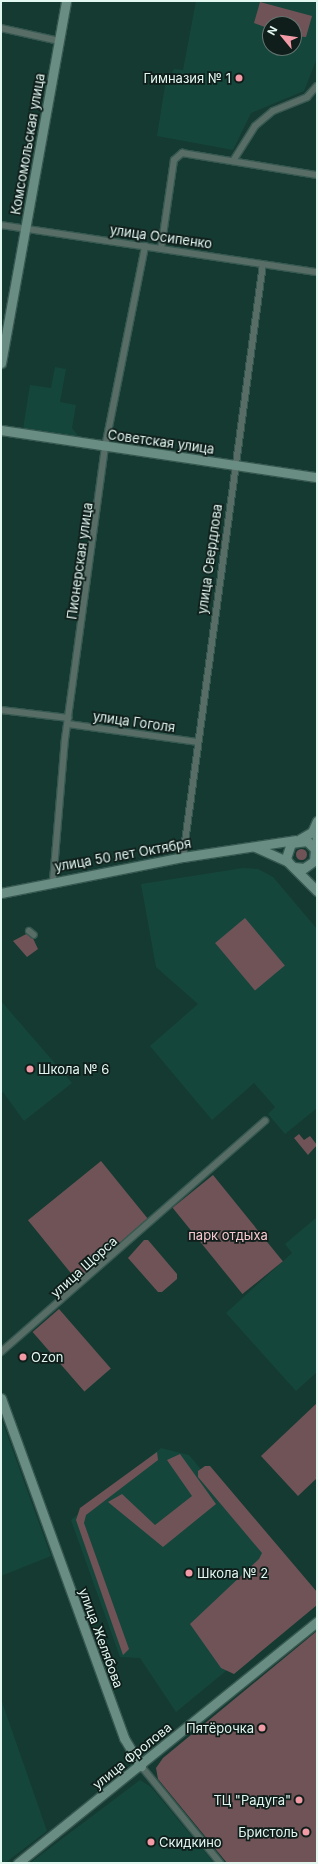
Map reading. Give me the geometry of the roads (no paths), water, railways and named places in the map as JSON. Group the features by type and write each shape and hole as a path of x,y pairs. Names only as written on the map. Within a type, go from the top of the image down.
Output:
{"street":[{"name":"Комсомольская улица","path":"1,363 66,1"},
{"path":"1,28 59,41"},
{"path":"233,161 255,126 273,111 307,97 317,86"},
{"path":"161,249 174,160 182,153 317,175"},
{"name":"улица Осипенко","path":"1,225 317,272"},
{"name":"Пионерская улица","path":"53,881 68,721 105,447 145,246"},
{"name":"улица Свердлова","path":"183,857 233,465 263,264"},
{"name":"Советская улица","path":"1,430 317,478"},
{"name":"улица Гоголя","path":"1,710 197,742"},
{"path":"317,821 312,832 297,840 287,850 291,864 317,891"},
{"path":"250,846 291,864 308,867 315,856 317,836"},
{"path":"297,840 310,843 315,856 317,869"},
{"name":"улица 50 лет Октября","path":"1,893 53,881 183,857 297,840"},
{"name":"улица Щорса","path":"1,1352 265,1121"},
{"name":"улица Желябова","path":"1,1398 124,1738 141,1766 220,1863"},
{"name":"улица Фролова","path":"18,1863 141,1766 317,1622"}],"place":[{"name":"Гимназия № 1","path":"239,78"},
{"name":"Школа № 6","path":"30,1069"},
{"name":"Ozon","path":"23,1357"},
{"name":"Школа № 2","path":"189,1573"},
{"name":"Пятёрочка","path":"262,1728"},
{"name":"ТЦ \"Радуга\"","path":"299,1800"},
{"name":"Бристоль","path":"306,1832"},
{"name":"Скидкино","path":"151,1842"}],"park label":[{"name":"парк отдыха","path":"228,1235"}]}
